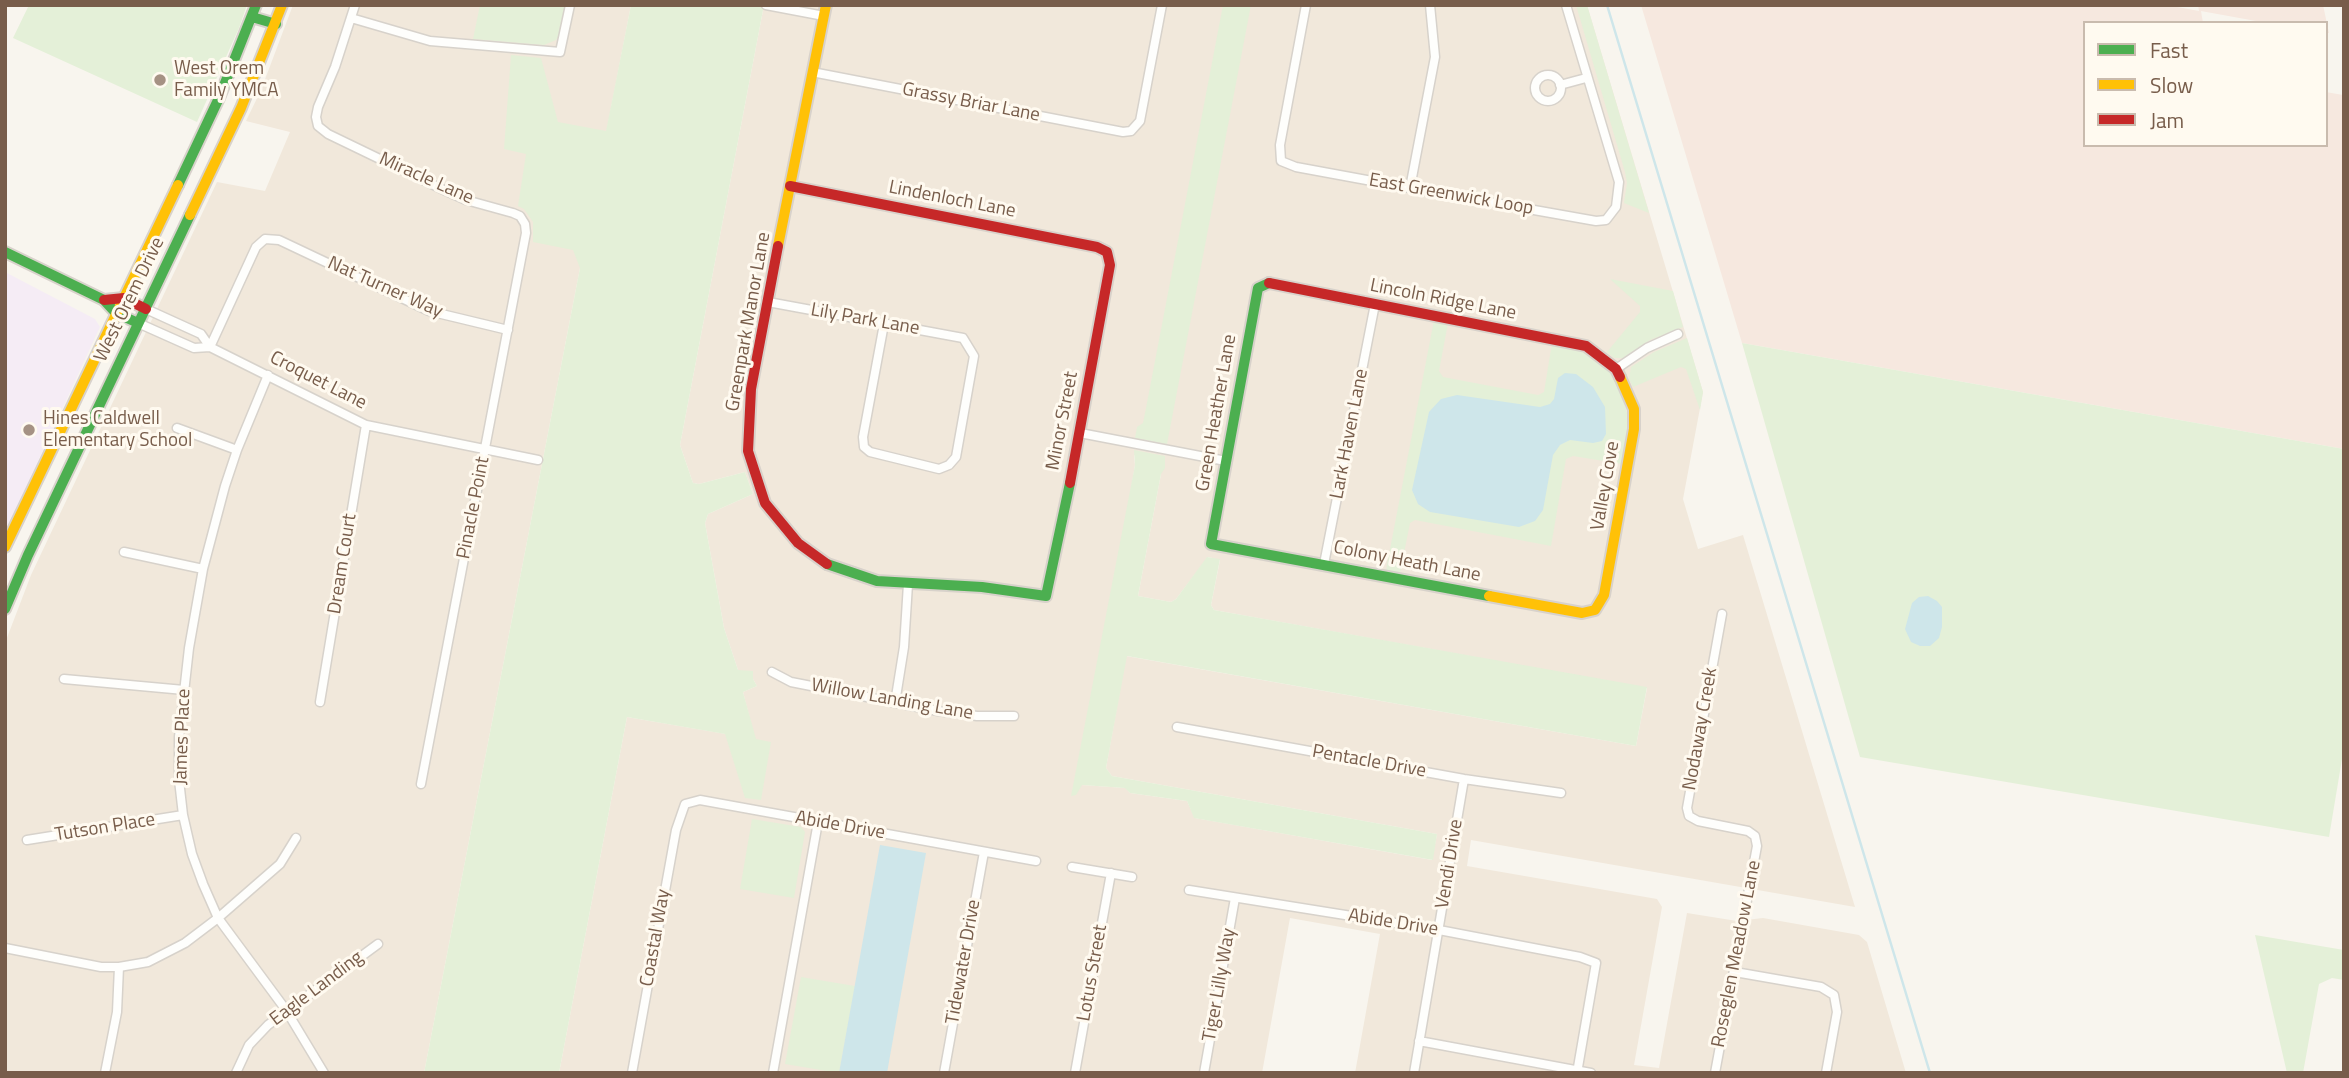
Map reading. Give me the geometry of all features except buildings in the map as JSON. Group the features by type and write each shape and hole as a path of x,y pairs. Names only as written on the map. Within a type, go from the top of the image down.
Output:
{"street":[{"name":"West Orem Drive","path":"5,547 219,98 256,5"},
{"name":"West Orem Drive","path":"5,609 27,555 241,108 282,5"},
{"path":"355,5 351,18 430,41 560,52 570,5"},
{"path":"766,5 825,11"},
{"name":"Grassy Briar Lane","path":"812,72 1123,132 1131,131 1140,121 1162,5"},
{"name":"East Greenwick Loop","path":"1306,5 1280,145 1281,161 1296,167 1595,221 1606,219 1616,207 1619,182 1586,78"},
{"path":"1410,188 1435,57 1430,5"},
{"path":"1560,85 1586,78 1566,5"},
{"name":"Greenpark Manor Lane","path":"825,11 751,389 748,451 765,503 797,542 831,566 877,580 982,587 1046,596"},
{"path":"252,17 276,24"},
{"name":"Miracle Lane","path":"351,18 318,107 318,126 328,134 456,196 520,216 525,223 526,233"},
{"name":"Lindenloch Lane","path":"790,186 1097,247 1107,252"},
{"name":"Pinacle Point","path":"421,784 526,233"},
{"name":"Nat Turner Way","path":"210,347 256,247 265,239 279,240 429,310 508,330"},
{"name":"Croquet Lane","path":"5,252 104,300 117,313 138,323 194,348 210,347"},
{"name":"Minor Street","path":"1046,596 1080,433 1110,265 1107,252"},
{"name":"Lincoln Ridge Lane","path":"1258,288 1269,283 1586,346 1616,369"},
{"name":"Green Heather Lane","path":"1211,544 1258,288"},
{"name":"Croquet Lane","path":"104,300 124,299 201,334 210,347 366,425 538,460"},
{"name":"Lily Park Lane","path":"768,302 963,338 975,356 956,457 949,465 939,469 870,452 864,447 863,438 884,324"},
{"name":"Lark Haven Lane","path":"1324,564 1375,304"},
{"path":"1616,369 1647,348 1678,334"},
{"name":"Valley Cove","path":"1595,610 1604,595 1634,429 1634,410 1616,369"},
{"name":"James Place","path":"268,376 237,450 212,529 203,569 194,611 184,690 178,780 192,854 218,918 286,1010 324,1073"},
{"name":"Dream Court","path":"320,702 366,425"},
{"path":"177,428 237,450"},
{"path":"1080,433 1226,461"},
{"path":"48,458 69,469"},
{"name":"Colony Heath Lane","path":"1211,544 1582,613 1595,610"},
{"path":"124,552 203,569"},
{"path":"895,703 904,647 908,584"},
{"name":"Nodaway Creek","path":"1722,614 1686,808 1689,816 1698,821 1748,831 1755,836"},
{"name":"Willow Landing Lane","path":"772,672 791,682 938,711 977,716 1014,716"},
{"path":"64,680 184,690"},
{"name":"Pentacle Drive","path":"1177,727 1464,779 1561,793"},
{"name":"Vendi Drive","path":"1414,1073 1464,779"},
{"name":"Abide Drive","path":"685,804 700,800 1036,861"},
{"name":"Coastal Way","path":"632,1073 676,830 685,804"},
{"name":"Tutson Place","path":"27,841 183,815"},
{"path":"773,1073 818,822"},
{"name":"Roseglen Meadow Lane","path":"1715,1073 1757,846 1755,836"},
{"path":"5,948 76,963 119,967 148,962 185,943 218,918 280,864 296,838"},
{"name":"Tidewater Drive","path":"944,1073 985,852"},
{"path":"1072,867 1132,877"},
{"name":"Lotus Street","path":"1075,1073 1111,873"},
{"name":"Abide Drive","path":"1189,890 1439,930 1580,957 1597,963 1577,1072"},
{"name":"Tiger Lilly Way","path":"1204,1073 1236,898"},
{"name":"Eagle Landing","path":"236,1073 249,1045 268,1025 378,944"},
{"path":"105,1073 117,1013 119,967"},
{"path":"1734,972 1821,987 1834,995 1837,1012 1826,1073"},
{"path":"1419,1041 1591,1073"}],"shaded area":[{"path":"293,5 631,5 424,1073 5,1073 5,643 31,575 217,182 265,191 290,132 246,121 261,90"},
{"path":"764,5 1587,5 1703,392 1683,499 1698,549 1743,535 1855,907 1471,840 1467,866 1657,899 1662,907 1634,1065 1659,1068 1687,913 1737,921 1763,918 1859,935 1867,942 1906,1073 1355,1073 1380,934 1290,918 1262,1073 559,1073 627,717 755,739 743,692 757,686 753,679 738,670 724,628 705,523 708,514 753,494 745,472 699,484 693,483 680,445","holes":["1134,455 1161,474 1138,596 1171,602 1208,557 1220,560 1211,605 1214,610 1647,688 1636,746 1126,656 1106,768 1112,776 1437,834 1432,860 1195,818 1187,801 1130,793 1126,788 1082,785 1135,465"]},
{"path":"1641,5 2166,5 2199,11 2198,5 2323,5 2326,21 2256,21 2201,11 2203,21 2083,21 2083,147 2328,147 2328,92 2343,95 2344,449 1742,343"},
{"name":"Hines Caldwell Elementary School","path":"5,272 95,319 100,327 5,533"}],"green space":[{"name":"West Orem Family YMCA","path":"29,5 247,5 197,122 13,38"},
{"path":"480,5 565,6 560,34 556,40 544,45 473,39"},
{"path":"631,5 764,5 680,445 693,483 699,484 745,472 753,494 708,514 705,523 724,628 738,670 753,671 757,686 743,692 756,739 771,742 761,800 745,798 725,734 627,717 559,1073 424,1073 580,268 573,250 533,242 533,222 524,209 518,206 526,154 504,149 511,55 541,58 558,122 606,131"},
{"path":"1223,5 1251,5 1167,444 1135,438 1137,427 1143,423"},
{"path":"1576,5 1587,5 1649,213 1624,203 1627,183 1625,172"},
{"path":"1610,279 1673,291 1683,327 1650,340 1623,358 1614,358 1607,352 1640,312 1640,306"},
{"path":"1434,320 1448,323 1439,371 1443,377 1538,395 1544,392 1552,343 1571,347 1588,355 1602,364 1613,376 1621,391 1628,417 1628,430 1622,464 1573,456 1566,459 1551,546 1415,520 1410,523 1400,573 1386,570"},
{"path":"1687,338 1703,392 1700,410 1686,369 1681,367 1633,387 1629,379 1631,367 1654,352"},
{"path":"1742,343 2344,449 2344,747 2329,837 1860,757"},
{"path":"1134,450 1165,456 1165,468 1161,474 1138,596 1171,602 1207,557 1220,559 1211,605 1214,610 1647,687 1636,746 1127,656 1106,768 1112,776 1437,834 1433,860 1194,818 1187,801 1130,793 1125,788 1082,785 1076,795 1071,796 1135,465"},
{"path":"752,819 801,827 805,832 794,898 740,889"},
{"path":"2255,935 2344,950 2344,980 2332,978 2319,984 2303,1073 2287,1073"},
{"path":"801,977 855,986 839,1073 785,1064"}],"water":[{"path":"1565,373 1576,374 1593,387 1605,407 1606,434 1602,441 1593,443 1570,440 1560,445 1553,455 1543,510 1535,521 1519,527 1430,512 1418,504 1412,490 1429,412 1441,399 1457,395 1540,407 1550,404 1554,399 1558,378"},
{"path":"1928,596 1942,607 1942,627 1939,638 1930,646 1920,646 1911,642 1905,629 1912,603 1919,597"},
{"path":"880,845 926,853 887,1073 839,1073"}],"waterway":[{"path":"1607,5 1930,1073"}],"traffic: fast":[{"path":"178,185 219,98 256,5"},
{"path":"252,17 276,24"},
{"path":"5,609 28,555 190,215"},
{"path":"5,252 104,300 116,313 138,323"},
{"path":"1269,283 1258,288 1211,544 1489,596"},
{"path":"827,564 877,581 982,587 1046,596 1070,483"}],"traffic: slow":[{"path":"190,215 241,108 282,5"},
{"path":"778,246 826,5"},
{"path":"5,547 178,185"},
{"path":"1489,596 1582,613 1595,610 1604,595 1634,429 1634,409 1620,377"}],"traffic: jam":[{"path":"790,186 1097,247 1107,252 1110,265 1070,483"},
{"path":"778,246 751,389 748,451 765,503 798,543 827,564"},
{"path":"1269,283 1586,346 1616,369 1620,377"},
{"path":"104,300 124,298 146,309"}],"place":[{"name":"West Orem Family YMCA","path":"160,80"},
{"name":"Hines Caldwell Elementary School","path":"29,430"}]}
